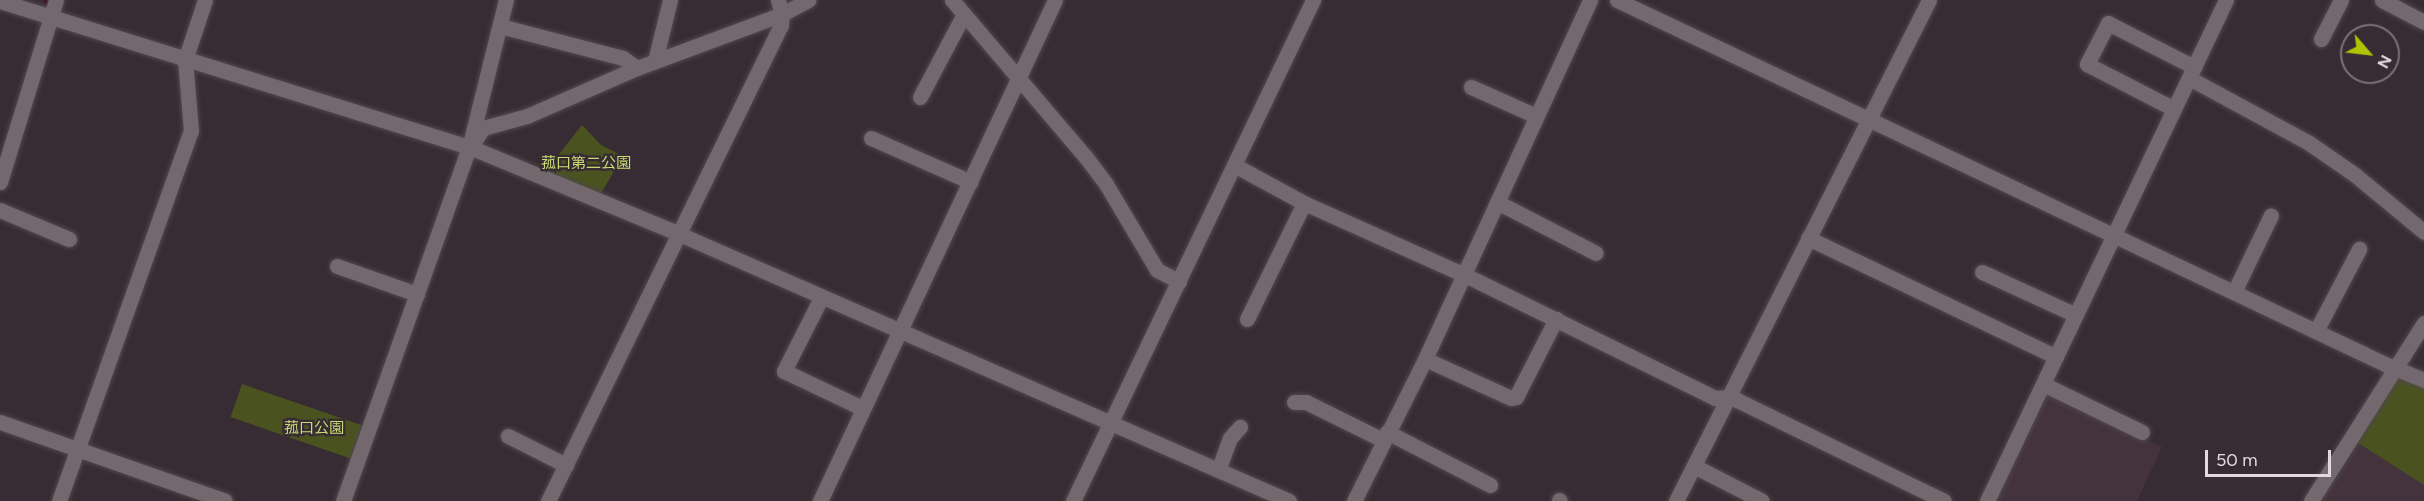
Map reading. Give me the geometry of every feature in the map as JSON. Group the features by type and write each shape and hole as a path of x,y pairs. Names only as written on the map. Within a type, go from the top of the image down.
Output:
{"street":[{"path":"0,182 56,0"},
{"path":"59,501 191,131 185,60 205,0"},
{"path":"343,501 469,148 506,0"},
{"path":"655,61 670,0"},
{"path":"469,148 483,128 527,116 780,7 808,0"},
{"path":"952,0 1019,77 1106,184 1157,270 1179,281"},
{"path":"820,501 1056,0"},
{"path":"1073,501 1313,0"},
{"path":"1354,501 1425,359 1590,0"},
{"path":"1617,0 2424,380"},
{"path":"1676,501 1929,0"},
{"path":"1987,501 2226,0"},
{"path":"2321,39 2341,0"},
{"path":"2382,0 2422,17"},
{"path":"0,1 469,148 678,233 821,298 1219,468 1289,501"},
{"path":"548,501 781,25 780,7"},
{"path":"920,97 964,14"},
{"path":"2174,109 2087,64 2108,23 2309,143 2354,174 2424,232"},
{"path":"500,26 623,58 637,68"},
{"path":"1471,87 1536,116"},
{"path":"871,138 971,182"},
{"path":"1234,165 1304,203 1463,274 1715,398 1728,397 1944,501"},
{"path":"1497,202 1596,253"},
{"path":"1247,319 1304,203"},
{"path":"0,210 69,239"},
{"path":"2234,292 2271,215"},
{"path":"1808,238 2055,357"},
{"path":"2316,331 2359,249"},
{"path":"337,266 417,294"},
{"path":"1982,272 2076,315"},
{"path":"821,298 784,371 862,408"},
{"path":"1425,359 1511,398 1516,397 1556,319"},
{"path":"2311,501 2424,323"},
{"path":"2043,384 2142,432"},
{"path":"1294,402 1306,402 1490,485"},
{"path":"0,422 225,501"},
{"path":"1219,468 1230,438 1240,427"},
{"path":"508,436 566,465"},
{"path":"1694,466 1762,501"}],"shaded area":[{"path":"2049,393 2162,447 2137,501 1994,501"},
{"path":"2358,443 2424,485 2424,501 2322,501"}],"green space":[{"name":"菰口第二公園","path":"582,125 601,145 623,156 599,197 544,173"},
{"path":"2400,376 2424,388 2424,485 2358,443"},
{"name":"菰口公園","path":"242,384 362,425 351,458 231,417"}]}
